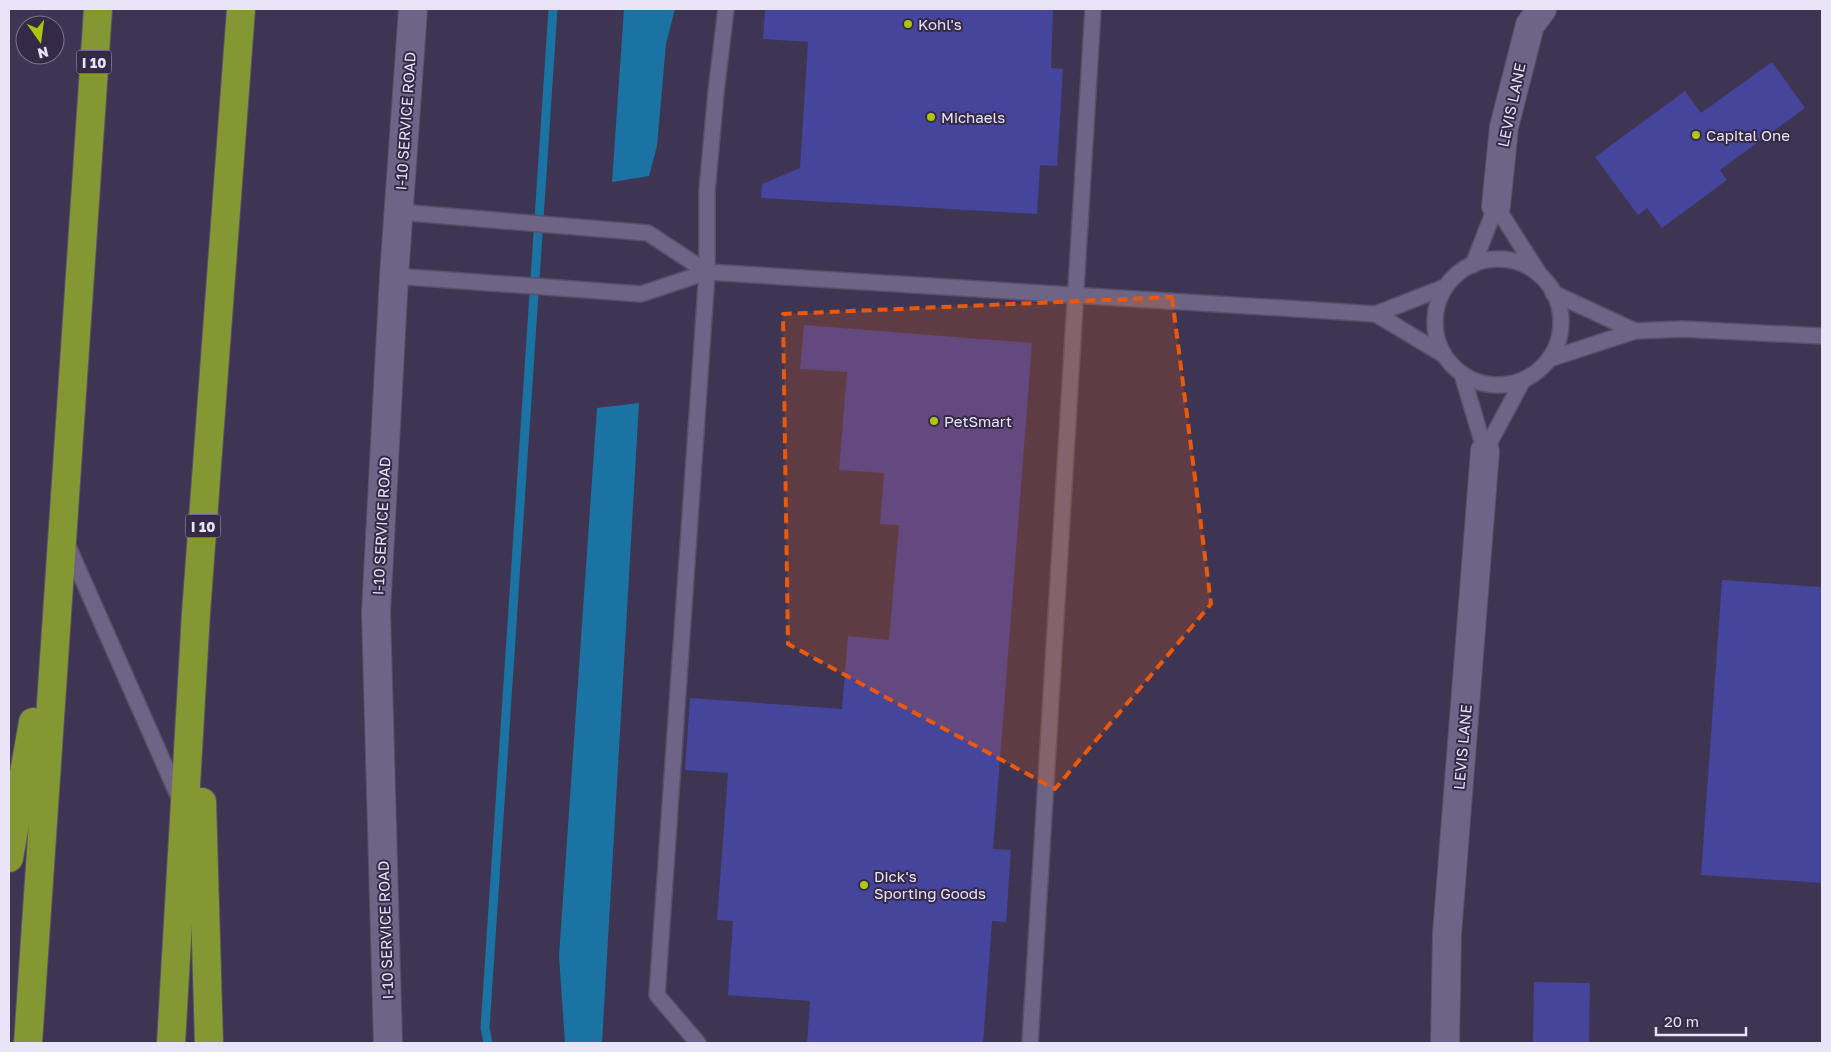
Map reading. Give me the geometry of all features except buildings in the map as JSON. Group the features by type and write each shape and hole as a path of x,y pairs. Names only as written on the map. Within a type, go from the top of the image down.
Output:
{"highway":[{"name":"I 10","path":"28,1043 61,532 98,9"},
{"name":"I 10","path":"171,1043 196,613 240,9"},
{"path":"9,858 58,587"},
{"path":"196,613 209,1043"}],"street":[{"name":"I-10 SERVICE ROAD","path":"388,1043 376,612 394,276 413,9"},
{"name":"LEVIS LANE","path":"1496,206 1504,127 1530,25 1542,9"},
{"name":"LEVIS LANE","path":"1445,1043 1447,934 1485,451"}],"lane":[{"path":"698,1043 657,995 707,272 707,191 726,9"},
{"path":"1030,1043 1093,9"},
{"path":"1473,265 1496,206"},
{"path":"1496,206 1553,293 1559,306 1561,323 1558,341 1548,359 1538,370 1523,380 1506,385 1488,384 1470,379 1456,369 1444,355 1437,338 1435,321 1438,303 1445,287 1458,274 1473,265 1490,260 1508,260 1526,265 1540,275"},
{"path":"399,212 648,233 707,272"},
{"path":"394,276 641,294 707,272 1376,314 1445,287"},
{"path":"1553,293 1635,331"},
{"path":"1376,314 1444,355"},
{"path":"1548,359 1635,331 1682,329 1822,336"},
{"path":"1462,374 1485,451"},
{"path":"1485,451 1523,380"},
{"path":"61,532 185,812"}],"highlighted area":[{"path":"1172,297 1211,604 1055,789 788,644 783,314"}],"water":[{"path":"624,9 675,9 666,44 657,146 649,176 612,182"},
{"path":"639,403 602,1043 565,1043 559,956 597,408"}],"waterway":[{"path":"488,1043 485,1028 553,9"}],"place":[{"name":"Kohl's","path":"908,24"},
{"name":"Michaels","path":"931,117"},
{"name":"Capital One","path":"1696,135"},
{"name":"PetSmart","path":"934,421"},
{"name":"Dick's Sporting Goods","path":"864,885"}]}
